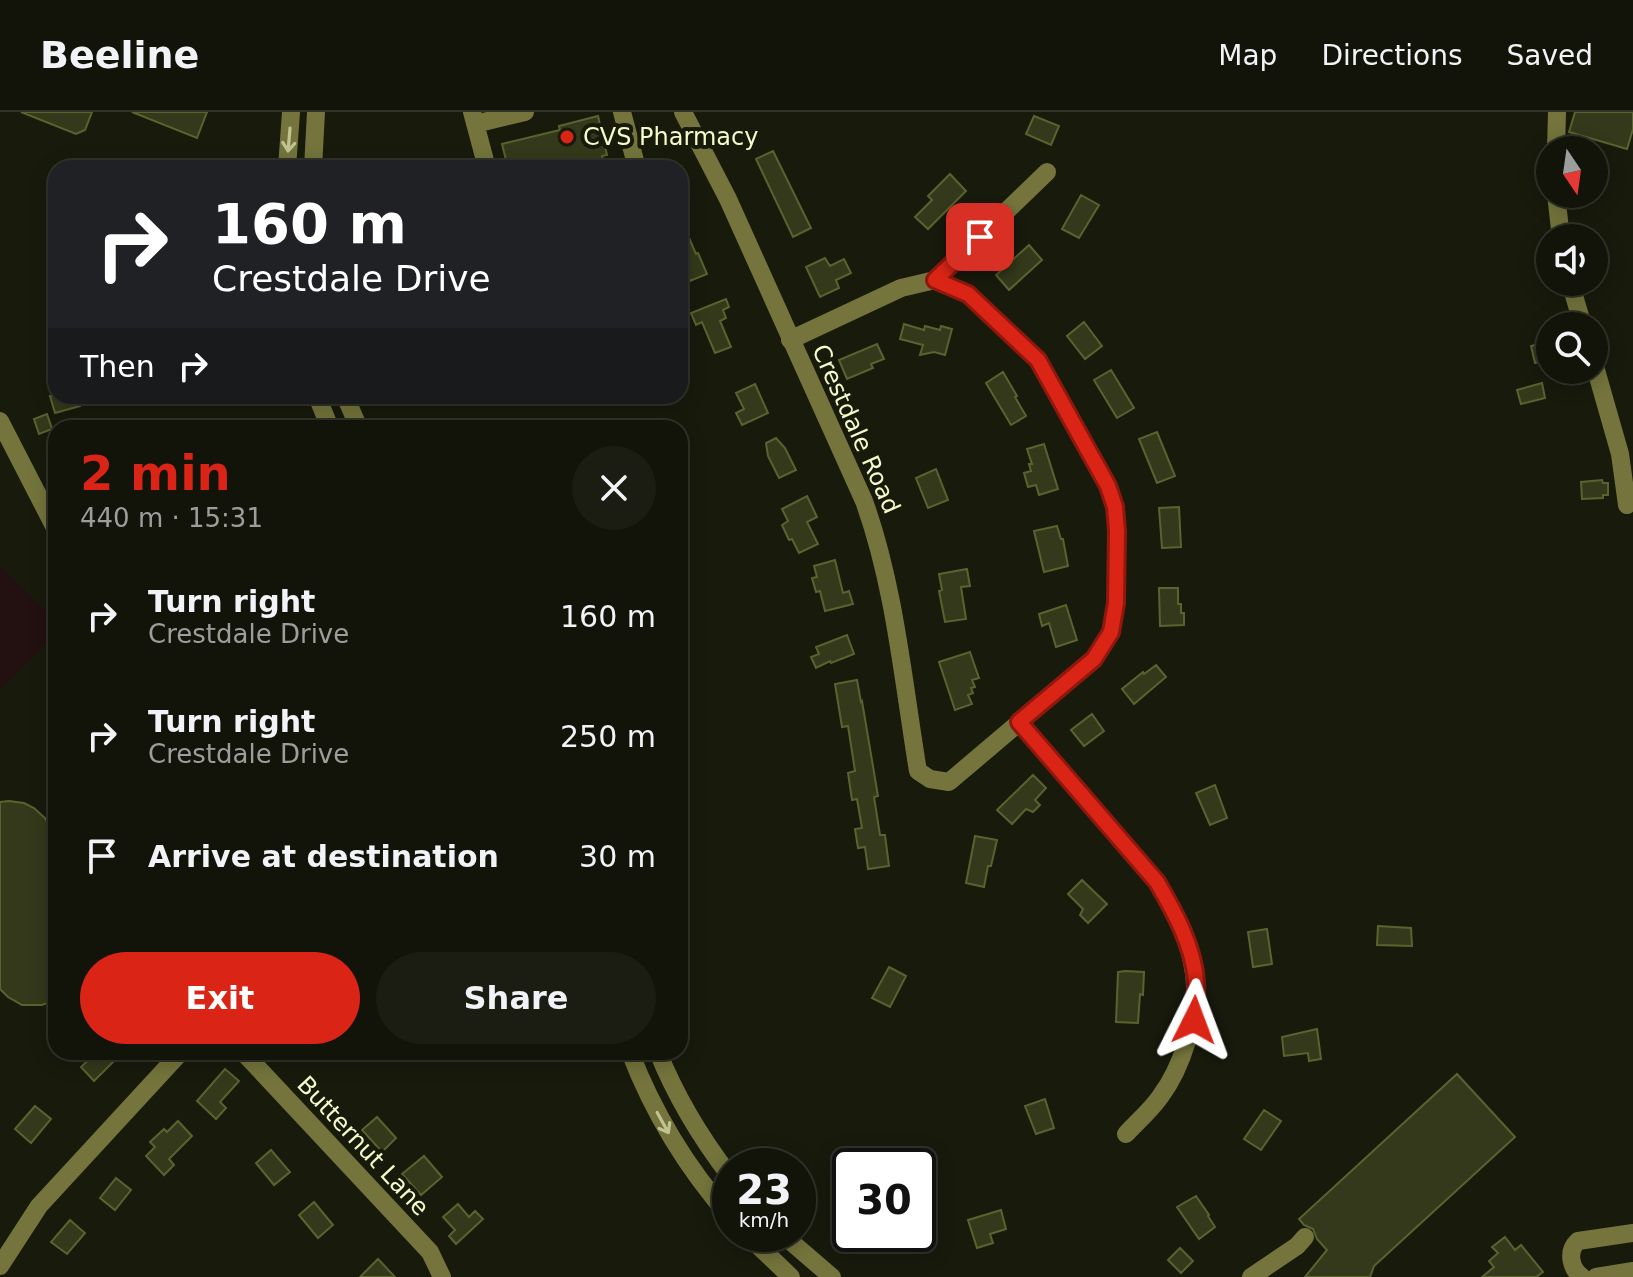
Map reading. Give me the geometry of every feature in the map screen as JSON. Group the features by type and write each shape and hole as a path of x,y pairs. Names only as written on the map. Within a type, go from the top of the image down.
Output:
{"street":[{"path":"288,160 291,112"},
{"path":"313,160 316,112"},
{"path":"485,160 473,118 525,112"},
{"path":"622,112 635,160"},
{"name":"Crestdale Road","path":"683,112 728,199 864,501 888,584 918,771 930,779 949,782 1019,722"},
{"path":"1556,136 1557,112"},
{"path":"790,340 901,288 935,280 1047,172"},
{"path":"935,280 968,294 1038,360 1108,486 1115,507 1116,603 1111,632 1094,659 1019,722 1157,882 1188,944 1196,981 1194,1020 1181,1059 1160,1097 1126,1134"},
{"path":"1600,384 1620,454 1627,505"},
{"path":"0,421 48,514"},
{"path":"0,1266 39,1206 174,1060"},
{"name":"Butternut Lane","path":"250,1060 430,1252 442,1277"},
{"path":"633,1060 669,1134 712,1194"},
{"path":"662,1060 692,1121 712,1150"},
{"path":"1582,1277 1570,1256 1571,1247 1578,1241 1633,1233"},
{"path":"1251,1277 1297,1246 1305,1237"},
{"path":"765,1252 791,1277"},
{"path":"803,1252 832,1277"},
{"path":"1596,1277 1633,1271"}],"shaded area":[{"path":"0,565 48,613 48,642 0,690"}],"building":[{"path":"21,112 92,112 85,130 76,134"},
{"path":"132,112 207,112 197,138"},
{"path":"1575,112 1633,112 1633,129 1627,149 1608,143 1608,136 1583,136 1569,132"},
{"name":"CVS Pharmacy","path":"598,116 607,155 602,156 603,160 506,160 502,144 560,130 559,126"},
{"path":"1034,116 1059,126 1051,145 1026,134"},
{"path":"773,151 811,228 793,237 756,159"},
{"path":"950,174 966,191 928,229 915,217 932,200 928,196"},
{"path":"1081,195 1099,205 1079,238 1062,229"},
{"path":"688,236 707,274 690,281 688,276"},
{"path":"1029,245 1042,260 1009,290 996,275"},
{"path":"825,258 830,266 844,259 851,273 836,280 839,288 820,297 806,267"},
{"path":"726,299 729,307 723,310 726,318 720,321 731,347 715,353 702,322 696,325 691,313"},
{"path":"1084,322 1102,346 1085,359 1067,336"},
{"path":"904,324 924,330 925,326 952,329 945,355 934,352 920,355 923,345 900,339"},
{"path":"877,344 884,359 871,364 873,368 847,379 839,360"},
{"path":"1536,345 1536,363 1535,363 1531,346"},
{"path":"1111,370 1134,408 1117,418 1094,380"},
{"path":"1003,372 1026,416 1011,425 986,383"},
{"path":"755,384 768,413 742,425 736,413 744,409 736,393"},
{"path":"1542,384 1545,398 1521,404 1517,390"},
{"path":"52,404 79,404 80,406 55,413"},
{"path":"47,414 48,431 39,434 34,419"},
{"path":"1157,432 1175,476 1157,483 1139,439"},
{"path":"776,438 796,470 779,478 768,456 766,443"},
{"path":"1044,444 1058,489 1039,495 1036,485 1028,487 1024,473 1031,471 1029,464 1032,464 1027,449"},
{"path":"936,469 948,500 928,508 916,478"},
{"path":"1602,480 1608,483 1608,495 1582,499 1581,482"},
{"path":"807,496 817,517 807,522 818,544 799,553 782,525 788,521 782,509"},
{"path":"1179,507 1181,547 1162,548 1159,508"},
{"path":"1057,526 1068,566 1044,572 1034,531"},
{"path":"835,560 843,593 849,591 853,604 825,611 820,591 816,592 812,578 817,577 814,566"},
{"path":"967,569 970,586 961,587 966,619 945,622 939,574"},
{"path":"1159,588 1178,588 1178,604 1181,604 1181,613 1184,613 1184,625 1160,626"},
{"path":"1066,605 1077,640 1056,647 1049,623 1042,626 1039,614"},
{"path":"847,635 854,654 816,668 811,657 819,654 816,647"},
{"path":"970,652 979,678 972,680 975,687 971,688 973,693 968,695 972,704 955,710 939,662"},
{"path":"1156,665 1166,677 1134,704 1122,689"},
{"path":"857,680 878,796 874,797 880,835 885,835 889,866 868,869 865,847 858,848 855,829 862,828 857,799 852,800 848,773 855,771 848,726 842,727 835,684"},
{"path":"1092,714 1104,731 1084,746 1071,730"},
{"path":"1033,775 1046,788 1035,800 1040,805 1033,812 1026,809 1012,824 997,810"},
{"path":"1215,785 1227,818 1210,825 1196,793"},
{"path":"0,802 24,803 34,808 48,824 48,1003 42,1005 22,1005 0,989"},
{"path":"975,836 997,840 984,887 966,883"},
{"path":"1082,880 1107,904 1088,923 1080,915 1083,909 1068,894"},
{"path":"1378,926 1411,928 1412,946 1377,945"},
{"path":"1267,929 1272,964 1253,967 1248,932"},
{"path":"889,967 906,976 890,1007 872,998"},
{"path":"1118,972 1144,972 1138,1023 1116,1022"},
{"path":"1317,1029 1321,1059 1309,1061 1308,1053 1284,1056 1282,1037"},
{"path":"88,1060 114,1061 94,1081 81,1067"},
{"path":"225,1069 239,1081 220,1102 226,1108 216,1119 197,1101"},
{"path":"1457,1074 1515,1137 1374,1266 1370,1277 1305,1277 1327,1250 1313,1229 1299,1219"},
{"path":"1045,1099 1054,1128 1036,1134 1025,1106"},
{"path":"35,1106 51,1119 31,1143 15,1129"},
{"path":"1264,1110 1281,1121 1261,1150 1244,1139"},
{"path":"377,1117 396,1138 382,1152 362,1130"},
{"path":"178,1121 192,1136 169,1159 174,1165 164,1175 146,1156 155,1147 150,1142"},
{"path":"271,1150 290,1172 274,1185 256,1163"},
{"path":"424,1156 442,1177 421,1195 402,1174"},
{"path":"116,1178 131,1190 115,1210 100,1198"},
{"path":"1196,1196 1215,1227 1199,1239 1177,1207"},
{"path":"314,1202 333,1225 318,1238 299,1215"},
{"path":"458,1204 469,1217 475,1211 483,1219 456,1244 449,1236 455,1230 443,1217"},
{"path":"1001,1210 1006,1229 990,1234 993,1243 977,1248 968,1220"},
{"path":"70,1220 85,1233 67,1254 51,1242"},
{"path":"1505,1237 1515,1250 1521,1245 1543,1272 1536,1277 1482,1277 1494,1267 1489,1261 1498,1253 1492,1247"},
{"path":"1180,1248 1193,1261 1181,1273 1168,1260"},
{"path":"378,1259 395,1277 360,1277"}],"place":[{"name":"CVS Pharmacy","path":"567,137"}],"route":[{"path":"980,237 935,280 968,294 1038,360 1108,486 1115,507 1117,531 1116,603 1111,632 1094,659 1019,722 1157,882 1188,944 1196,981 1194,1020"}]}
